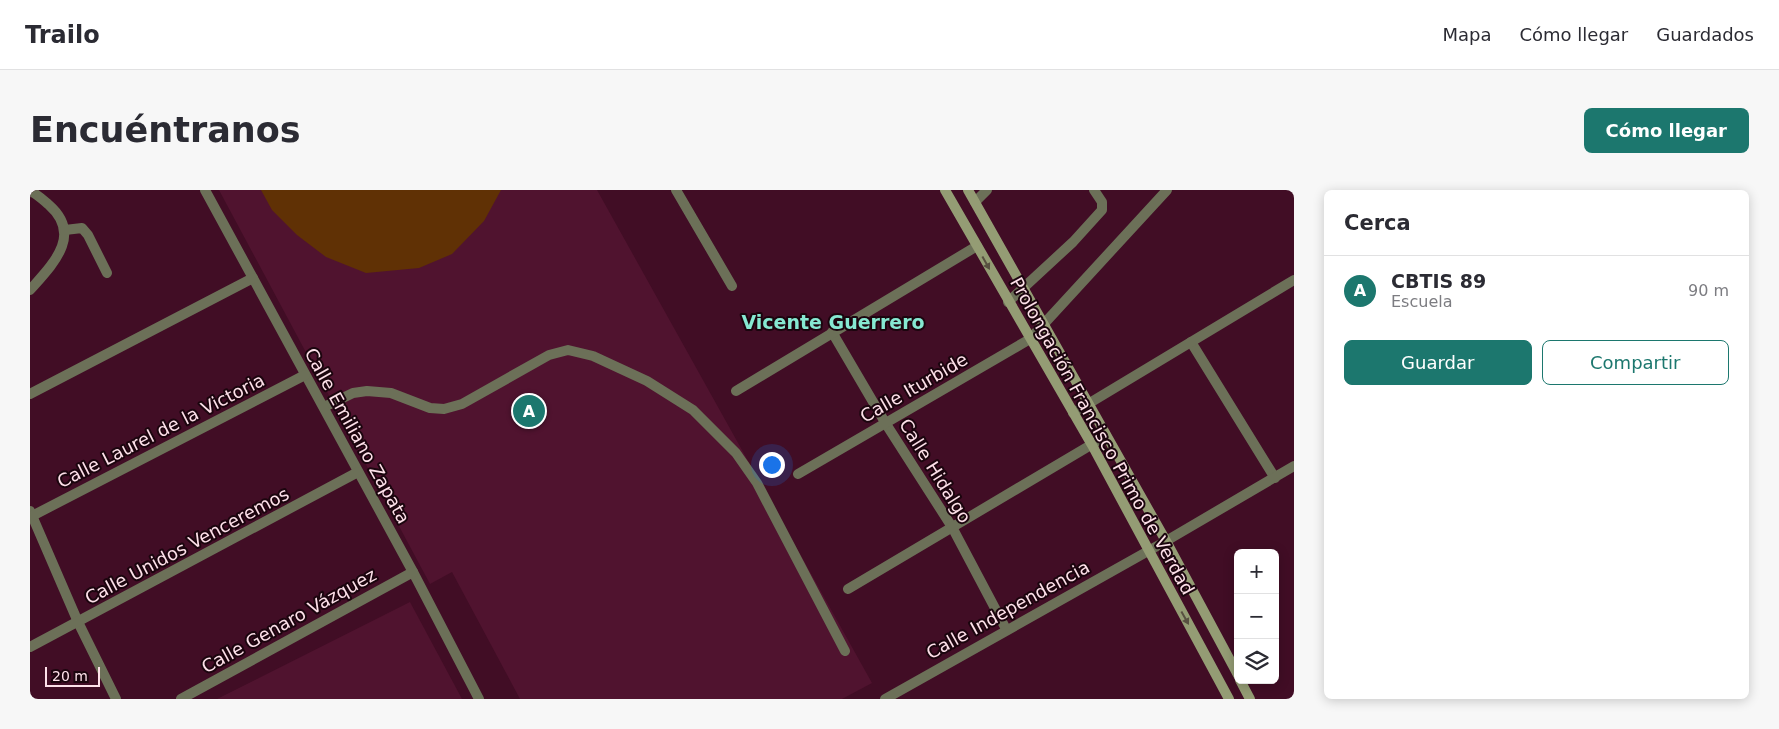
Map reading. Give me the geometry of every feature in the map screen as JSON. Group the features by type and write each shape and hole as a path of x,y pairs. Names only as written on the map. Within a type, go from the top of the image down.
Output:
{"main road":[{"name":"Prolongación Francisco Primo de Verdad","path":"945,190 1092,445 1229,699"},
{"name":"Prolongación Francisco Primo de Verdad","path":"968,190 1022,290 1166,541 1234,668"},
{"path":"1242,684 1250,699"}],"street":[{"name":"Calle Emiliano Zapata","path":"205,190 413,572 479,699"},
{"path":"676,190 732,286"},
{"path":"975,202 987,190"},
{"path":"1008,302 1073,242 1102,210 1102,202 1094,190"},
{"name":"Calle Iturbide","path":"798,474 1030,339 1167,190"},
{"path":"30,191 60,215 66,230 62,248 53,264 30,290"},
{"path":"66,230 82,228 88,235 107,272"},
{"path":"736,392 832,332 977,246"},
{"path":"30,394 253,278"},
{"path":"1073,413 1294,280"},
{"name":"Calle Hidalgo","path":"832,332 886,424 952,527 1006,629"},
{"path":"1191,342 1275,478"},
{"path":"324,408 353,393 367,391 391,394 430,408 444,409 462,404 549,355 568,350 593,356 647,381 693,410 736,453 757,483 844,651"},
{"name":"Calle Laurel de la Victoria","path":"31,513 305,375"},
{"path":"848,588 1106,436"},
{"name":"Calle Independencia","path":"885,699 1006,629 1166,541 1294,466"},
{"name":"Calle Unidos Venceremos","path":"30,647 358,472"},
{"path":"31,513 78,622 116,699"},
{"name":"Calle Genaro Vázquez","path":"181,699 413,572"}],"shaded area":[{"path":"219,190 597,190 872,683 842,699 520,699 452,572 430,584"},
{"path":"261,190 501,190 484,221 452,254 419,268 366,273 326,257 297,235 272,210"},
{"path":"410,602 462,699 217,699"}],"place":[{"name":"CBTIS 89","path":"529,411"}],"district":[{"name":"Vicente Guerrero","path":"833,322"}]}
